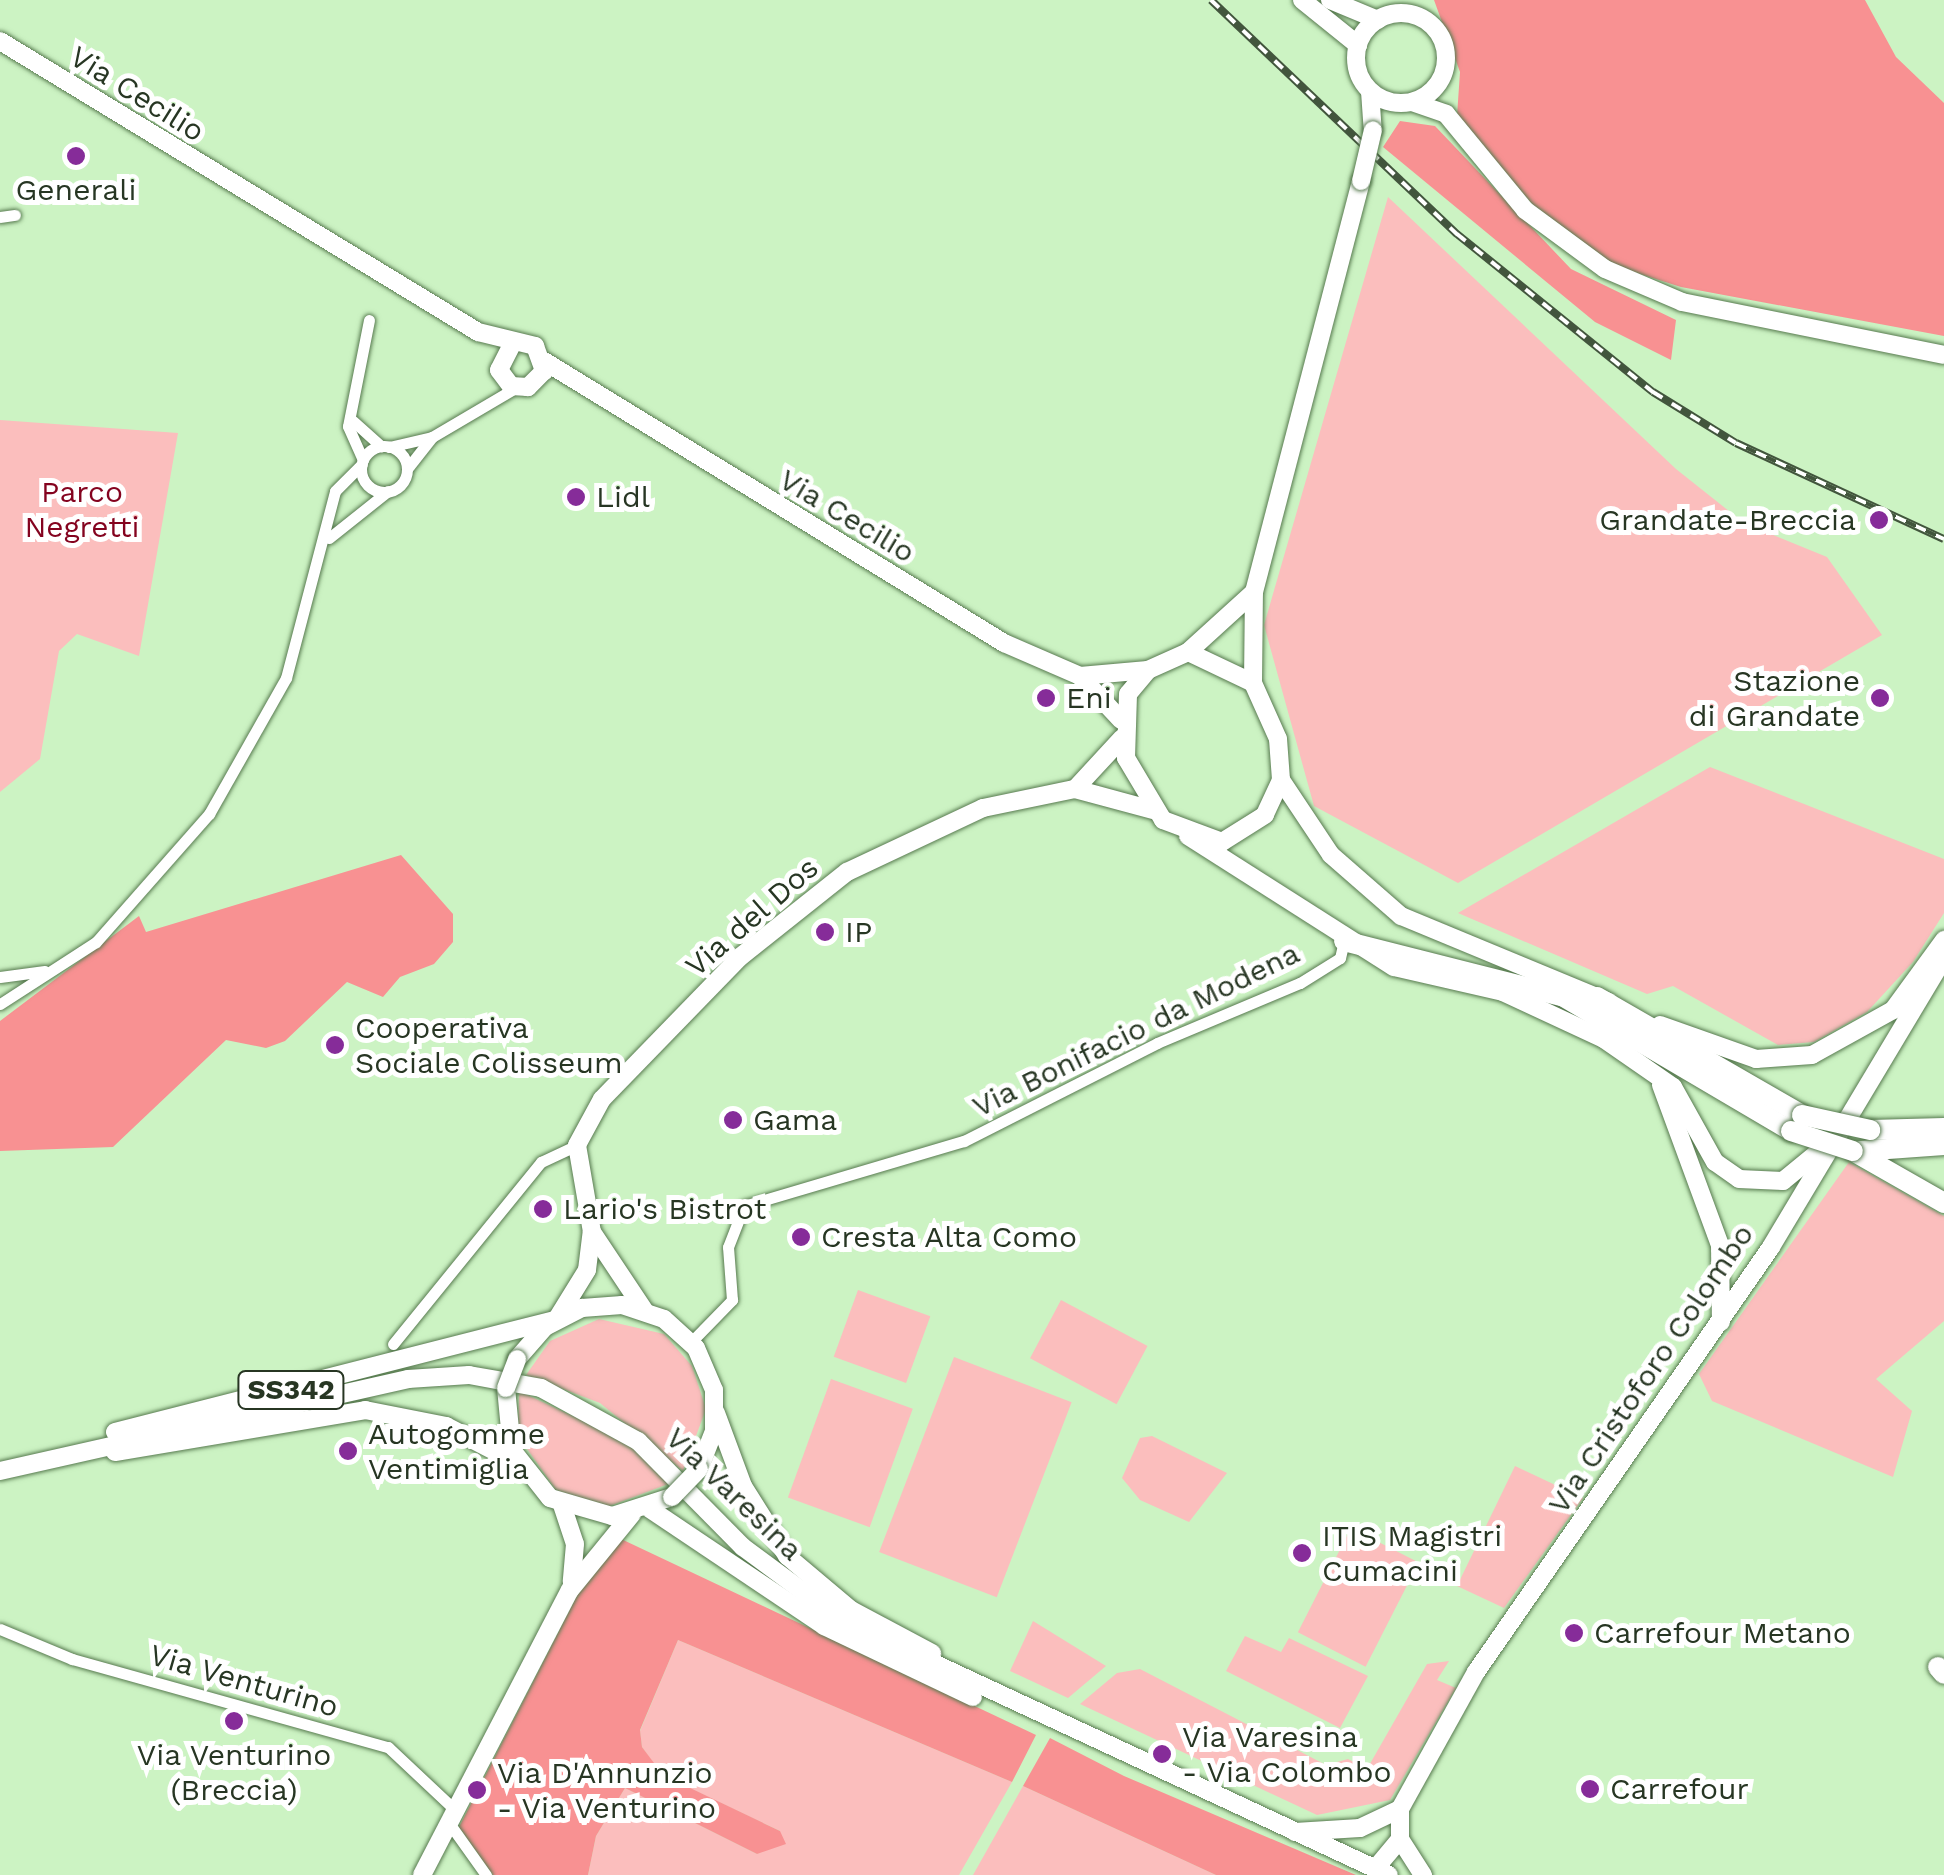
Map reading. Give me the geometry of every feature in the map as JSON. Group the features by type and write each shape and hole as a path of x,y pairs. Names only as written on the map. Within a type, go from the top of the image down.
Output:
{"highway":[{"path":"1344,941 1550,991 1853,1151 1944,1204"},
{"path":"1597,997 1796,1123 1942,1132"},
{"path":"1853,1151 1942,1132"}],"main road":[{"path":"1302,0 1358,45 1374,127 1254,592 1253,683 1278,738 1281,780 1331,855 1401,916 1728,1053 1783,1060 1865,1033 1894,1010 1944,940"},
{"path":"1330,0 1378,20 1410,14 1431,25 1444,71 1446,114"},
{"path":"1358,45 1378,20"},
{"name":"Via Cecilio","path":"0,41 451,317 513,343 535,346 544,361 590,395 1004,643 1080,676 1122,729 1153,810"},
{"path":"1374,127 1444,71"},
{"path":"1370,91 1446,114 1525,210 1605,269 1682,302 1944,355"},
{"name":"Via Cecilio","path":"451,317 499,366 525,386 590,395"},
{"path":"499,366 513,343"},
{"path":"525,386 544,361"},
{"name":"Via Cecilio","path":"1080,676 1148,670 1188,652 1254,592"},
{"path":"1188,652 1253,683"},
{"path":"1074,789 1122,729 1148,670"},
{"path":"1188,836 1222,842 1252,829 1281,780"},
{"name":"Via del Dos","path":"577,1145 602,1099 815,892 955,819 1074,789 1153,810"},
{"path":"1153,810 1344,941 1394,967 1557,1013 1653,1072 1684,1098 1715,1162 1739,1180 1783,1180 1828,1144"},
{"name":"Via Cristoforo Colombo","path":"1400,1809 1500,1633 1722,1322 1944,958"},
{"path":"1653,1072 1685,1132 1720,1245 1722,1322"},
{"path":"570,1590 575,1544 562,1505 518,1463 505,1422 506,1388 518,1359 557,1319 587,1270 592,1232 577,1145"},
{"path":"592,1232 644,1310 691,1342 754,1510 805,1576 1044,1718"},
{"path":"557,1319 598,1305 644,1310"},
{"name":"SS342","path":"26,1464 141,1422 557,1319"},
{"name":"Via Varesina","path":"0,1472 408,1379 469,1376 541,1388 638,1440 743,1547 811,1600 1044,1718 1382,1872"},
{"name":"SS342","path":"26,1464 365,1410 426,1419 518,1463"},
{"path":"422,1875 570,1590 641,1512 672,1496 699,1469 716,1413"},
{"path":"562,1505 641,1512 852,1642 1044,1718"},
{"path":"1294,1832 1360,1828 1400,1809 1400,1840 1382,1872"},
{"path":"1400,1840 1423,1875"}],"street":[{"path":"0,217 15,215"},
{"path":"369,320 351,407 365,482 388,491"},
{"path":"485,406 499,366"},
{"path":"0,1004 61,966 132,906 209,814 286,678 325,546 335,491 362,462 385,447 432,437 525,386"},
{"path":"351,407 360,436 385,447 406,472"},
{"path":"325,546 340,521 388,491 432,437"},
{"name":"Via Bonifacio da Modena","path":"691,1342 736,1290 731,1224 744,1206 964,1141 1157,1043 1300,984 1340,958 1344,941"},
{"path":"0,977 61,966"},
{"path":"392,1344 541,1162 577,1145"},
{"name":"Via Venturino","path":"0,1629 72,1658 388,1746 452,1816 486,1875"}],"green space":[{"path":"1388,197 1676,469 1744,523 1827,557 1882,635 1458,883 1314,806 1264,625"},
{"name":"Parco Negretti","path":"0,420 178,433 139,656 77,634 59,651 40,759 0,792"},
{"path":"1710,767 1944,859 1944,913 1913,962 1867,1012 1814,1042 1778,1045 1673,986 1647,994 1458,913"},
{"path":"1849,1162 1944,1216 1944,1321 1876,1379 1912,1411 1893,1477 1712,1401 1699,1374"},
{"path":"858,1290 930,1316 906,1383 834,1357"},
{"path":"1061,1300 1148,1346 1117,1404 1030,1358"},
{"path":"599,1319 664,1334 692,1366 706,1409 683,1471 600,1403 526,1375 550,1341"},
{"path":"954,1357 1072,1402 997,1597 879,1552"},
{"path":"831,1379 913,1409 870,1527 788,1497"},
{"path":"519,1391 626,1441 671,1483 607,1507 556,1490 518,1436"},
{"path":"1152,1436 1227,1473 1189,1522 1140,1500 1122,1478 1140,1438"},
{"path":"1515,1466 1583,1498 1504,1608 1457,1586"},
{"path":"1351,1528 1419,1563 1366,1667 1298,1632"},
{"path":"1033,1621 1106,1666 1068,1698 1010,1671"},
{"path":"1245,1636 1281,1652 1289,1638 1368,1676 1340,1728 1226,1671"},
{"path":"678,1640 1012,1782 959,1875 588,1875 596,1836 625,1788 757,1854 780,1831 662,1775 642,1747 640,1731"},
{"path":"1449,1661 1437,1680 1456,1688 1390,1800 1317,1815 1080,1704 1117,1673 1140,1669 1326,1765 1348,1759 1367,1769 1427,1664"},
{"path":"1023,1786 1216,1875 973,1875"}],"shaded area":[{"path":"1434,0 1865,0 1896,57 1944,103 1944,336 1681,287 1615,266 1532,204 1457,116 1460,72"},
{"path":"1400,121 1435,126 1571,269 1676,320 1671,360 1595,322 1383,147"},
{"path":"401,855 453,914 453,942 434,964 400,977 383,997 347,982 285,1041 266,1048 226,1040 113,1147 0,1151 0,1021 139,916 146,932"},
{"path":"619,1538 1036,1735 1012,1782 678,1640 640,1730 642,1747 663,1775 780,1831 786,1844 757,1854 625,1788 596,1836 588,1875 493,1875 459,1827 581,1588"},
{"path":"1050,1738 1124,1776 1356,1875 1216,1875 1023,1786"}],"railway":[{"path":"1211,0 1457,234 1653,392 1736,443 1944,539"}],"place":[{"name":"Generali","path":"76,156"},
{"name":"Lidl","path":"576,497"},
{"name":"Grandate-Breccia","path":"1879,520"},
{"name":"Eni","path":"1046,698"},
{"name":"Stazione di Grandate","path":"1880,698"},
{"name":"IP","path":"825,932"},
{"name":"Cooperativa Sociale Colisseum","path":"335,1045"},
{"name":"Gama","path":"733,1120"},
{"name":"Lario's Bistrot","path":"543,1209"},
{"name":"Cresta Alta Como","path":"801,1237"},
{"name":"Autogomme Ventimiglia","path":"348,1451"},
{"name":"ITIS Magistri Cumacini","path":"1302,1553"},
{"name":"Carrefour Metano","path":"1574,1633"},
{"name":"Via Venturino (Breccia)","path":"234,1721"},
{"name":"Via Varesina - Via Colombo","path":"1162,1754"},
{"name":"Carrefour","path":"1590,1789"},
{"name":"Via D'Annunzio - Via Venturino","path":"477,1790"}]}
